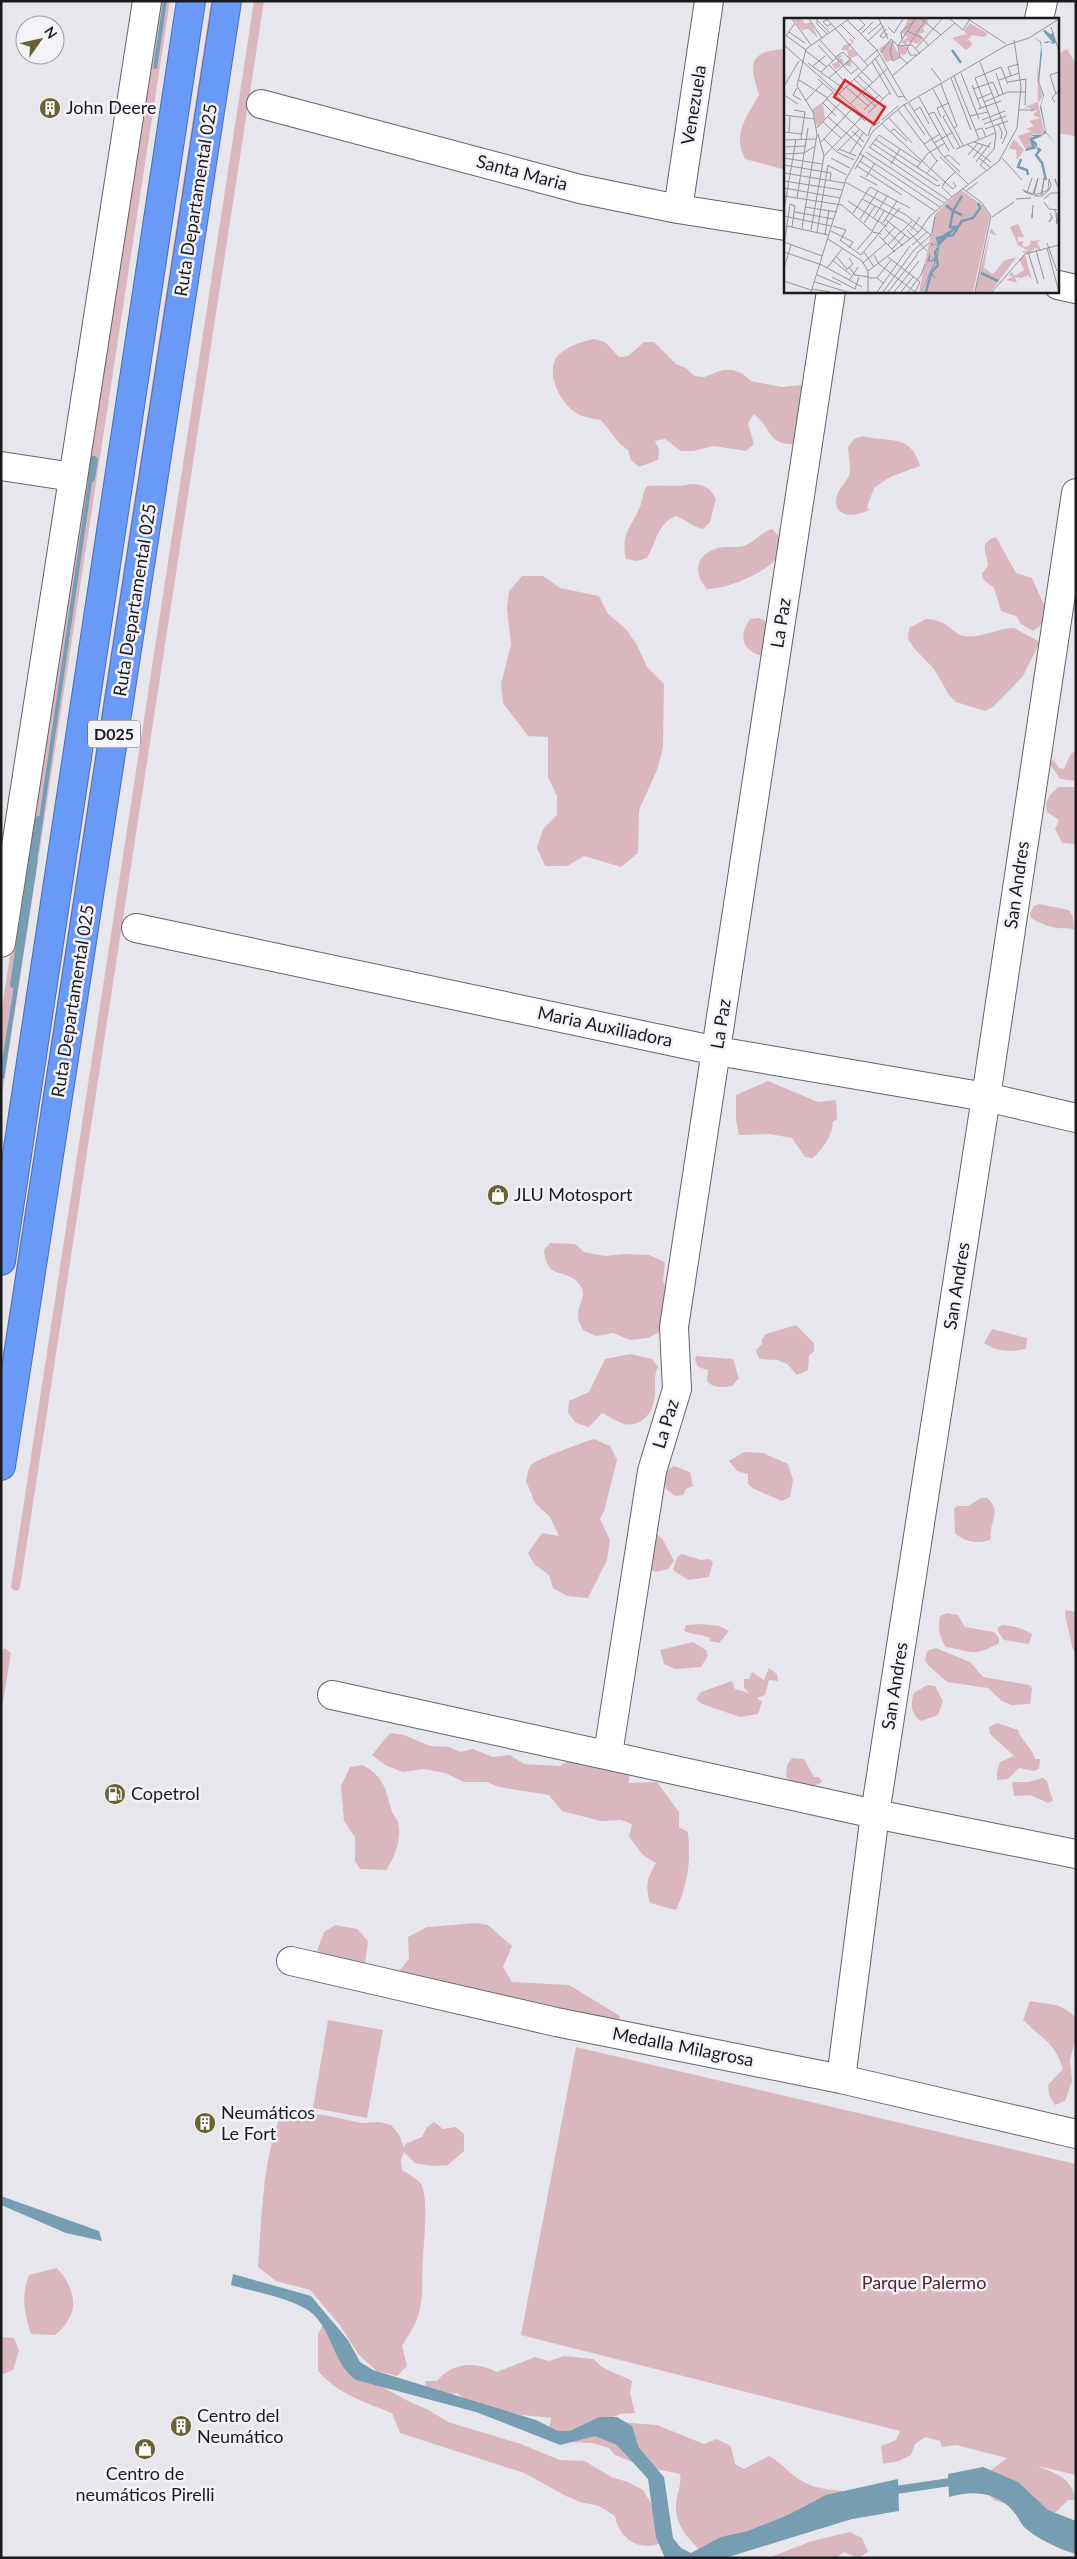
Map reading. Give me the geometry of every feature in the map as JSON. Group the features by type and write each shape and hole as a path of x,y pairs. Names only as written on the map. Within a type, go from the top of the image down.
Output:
{"highway":[{"name":"Ruta Departamental 025","path":"1,1261 191,1"},
{"name":"Ruta Departamental 025","path":"1,1466 227,1"}],"street":[{"path":"1,943 147,1"},
{"name":"Venezuela","path":"678,209 710,1"},
{"path":"1039,18 1043,1"},
{"name":"Santa Maria","path":"262,104 580,188 678,209 784,226"},
{"path":"1060,285 1076,289"},
{"name":"La Paz","path":"608,1754 652,1471 677,1389 674,1326 831,292"},
{"path":"1,466 73,478"},
{"name":"San Andres","path":"841,2079 875,1814 986,1098 1076,493"},
{"name":"Maria Auxiliadora","path":"136,928 717,1051 986,1098 1076,1118"},
{"path":"332,1695 875,1814 1076,1854"},
{"name":"Medalla Milagrosa","path":"291,1961 556,2022 841,2079 1076,2134"}],"green space":[{"path":"157,1 170,1 1,1102 1,1014"},
{"path":"211,1 213,1 1,1383 1,1367"},
{"path":"254,1 264,1 20,1588 17,1591 11,1587"},
{"path":"784,49 784,169 745,159 740,141 746,118 759,95 754,75 754,61 758,56 774,50"},
{"path":"1067,49 1076,64 1075,136 1060,133 1060,53"},
{"path":"594,339 605,342 619,357 628,356 644,342 654,342 676,364 686,368 694,376 704,377 723,370 733,370 743,374 751,381 782,387 802,385 808,393 803,423 793,444 785,443 774,438 754,414 748,423 754,444 746,451 714,446 693,451 681,451 665,439 655,441 659,450 658,460 639,467 631,460 628,450 620,444 601,420 575,413 558,392 553,374 556,358 563,351 573,346"},
{"path":"863,436 898,441 905,444 911,448 920,466 890,477 874,488 867,507 869,510 851,515 841,512 838,508 836,503 837,495 850,472 848,447 854,439"},
{"path":"691,484 706,487 716,499 710,522 703,529 676,516 661,528 647,558 637,561 626,559 626,536 638,512 647,486"},
{"path":"772,529 779,536 784,547 780,555 772,563 740,582 707,589 698,572 698,566 703,556 719,548 746,545"},
{"path":"996,537 1016,573 1032,578 1045,607 1042,624 1033,631 1021,624 1016,616 1001,611 994,588 983,579 982,573 988,566 985,546 990,539"},
{"path":"522,576 543,576 560,588 599,596 608,614 625,628 637,645 647,667 664,684 663,747 657,770 639,810 638,853 621,867 584,856 567,866 545,866 537,848 543,829 557,815 557,796 548,777 548,737 528,736 503,703 501,684 511,645 507,608 509,591"},
{"path":"759,618 769,623 762,656 755,654 746,647 743,637 746,625 750,619"},
{"path":"926,619 940,621 964,636 970,637 1014,628 1040,642 1023,676 993,707 985,711 956,702 949,695 934,669 913,647 908,639 909,628"},
{"path":"1076,750 1076,781 1060,779 1050,764 1053,760 1059,768 1064,769 1070,755"},
{"path":"1058,787 1076,787 1076,844 1062,843 1055,829 1059,820 1047,812 1047,801"},
{"path":"1039,904 1069,910 1073,917 1074,930 1048,926 1031,918 1030,913 1034,906"},
{"path":"768,1081 818,1102 836,1100 837,1119 833,1122 831,1133 826,1142 813,1158 805,1157 792,1138 769,1134 739,1135 736,1120 736,1095"},
{"path":"550,1243 575,1244 584,1252 605,1256 624,1254 649,1255 665,1262 663,1282 668,1290 663,1330 648,1338 630,1340 613,1333 596,1336 583,1330 578,1316 583,1293 582,1289 570,1276 558,1273 549,1266 544,1250"},
{"path":"796,1325 814,1343 814,1351 809,1356 808,1370 797,1375 787,1364 777,1360 759,1359 756,1350 762,1344 762,1339 766,1334"},
{"path":"992,1329 1027,1338 1026,1349 1004,1350 984,1343"},
{"path":"630,1354 652,1359 658,1367 655,1377 653,1406 647,1416 631,1425 621,1423 602,1413 589,1427 576,1423 568,1413 569,1401 589,1392 605,1359"},
{"path":"696,1356 733,1359 739,1378 732,1386 718,1387 712,1385 707,1381 708,1370 698,1367 695,1360"},
{"path":"594,1439 610,1446 617,1460 604,1511 600,1519 610,1540 607,1560 588,1598 567,1596 553,1588 549,1575 534,1564 528,1553 542,1533 559,1536 550,1517 535,1503 526,1481 529,1468 535,1462"},
{"path":"744,1452 763,1453 788,1464 793,1480 790,1497 782,1501 751,1487 748,1484 748,1474 737,1471 729,1461"},
{"path":"674,1466 690,1472 693,1486 686,1489 683,1495 675,1496 666,1489 663,1473"},
{"path":"981,1498 987,1498 992,1503 995,1512 991,1539 982,1542 967,1540 955,1533 954,1509 957,1506 968,1506"},
{"path":"657,1534 663,1540 674,1561 668,1569 656,1572 645,1567 648,1538"},
{"path":"682,1554 701,1560 709,1559 713,1562 709,1577 688,1580 673,1570 677,1557"},
{"path":"1066,1610 1076,1612 1076,1651 1073,1650 1065,1615"},
{"path":"947,1613 958,1615 965,1627 994,1632 999,1638 999,1643 977,1652 946,1647 940,1636 939,1624 940,1616"},
{"path":"686,1625 719,1626 729,1631 719,1643 710,1641 710,1638 684,1631"},
{"path":"1003,1625 1025,1630 1032,1634 1029,1644 1004,1640 998,1632 998,1627"},
{"path":"693,1642 706,1650 708,1656 701,1667 675,1669 664,1664 660,1650"},
{"path":"5,1648 11,1653 1,1714 1,1651"},
{"path":"936,1648 970,1662 983,1677 1029,1685 1032,1688 1030,1704 1011,1705 1002,1701 988,1688 947,1682 925,1660 927,1651"},
{"path":"769,1668 777,1674 778,1681 769,1680 765,1695 757,1698 762,1702 758,1714 740,1717 702,1704 696,1699 701,1692 732,1681 735,1689 749,1693 744,1688 744,1679 749,1679 752,1672 764,1680"},
{"path":"927,1685 935,1686 943,1701 938,1715 921,1721 913,1712 912,1701 914,1693"},
{"path":"997,1723 1018,1730 1035,1759 1040,1759 1039,1769 1034,1771 1019,1768 1008,1779 997,1780 1000,1762 1014,1756 990,1734 989,1727"},
{"path":"390,1733 404,1735 430,1746 449,1747 460,1752 473,1749 493,1757 510,1755 524,1764 560,1766 570,1760 630,1765 629,1783 657,1782 679,1812 679,1827 688,1832 688,1872 676,1910 650,1903 648,1882 656,1863 643,1855 629,1837 632,1824 621,1820 601,1821 562,1811 549,1795 499,1787 487,1782 464,1782 445,1773 424,1769 403,1772 385,1765 372,1755"},
{"path":"792,1758 804,1759 814,1777 819,1777 822,1782 813,1786 804,1786 786,1777 787,1765"},
{"path":"363,1765 371,1770 384,1785 392,1812 398,1822 397,1848 386,1870 360,1869 355,1861 355,1837 344,1821 341,1786 350,1767"},
{"path":"1043,1778 1047,1781 1053,1801 1048,1803 1030,1795 1014,1796 1012,1782 1028,1782"},
{"path":"477,1923 488,1925 512,1946 503,1967 512,1982 569,1985 620,2016 615,2032 413,2000 399,1971 409,1959 408,1937 427,1927"},
{"path":"335,1925 357,1929 368,1941 364,1971 313,1962 324,1932"},
{"path":"1030,2001 1060,2007 1076,2018 1075,2041 1070,2060 1072,2081 1065,2101 1055,2105 1049,2095 1048,2085 1063,2069 1056,2052 1047,2041 1023,2020"},
{"path":"328,2020 383,2030 367,2118 313,2108"},
{"name":"Parque Palermo","path":"576,2047 1076,2164 1076,2475 1038,2466 1057,2474 1067,2482 1074,2493 1075,2500 1068,2500 1056,2512 1044,2516 994,2500 979,2485 986,2474 1007,2458 956,2445 942,2447 940,2441 925,2437 915,2444 911,2455 899,2461 883,2464 881,2446 896,2440 900,2431 521,2335"},
{"path":"281,2114 324,2115 362,2123 379,2122 391,2125 400,2136 404,2149 405,2144 422,2137 427,2127 434,2122 443,2129 456,2127 464,2134 464,2151 448,2165 432,2166 415,2163 404,2152 401,2160 402,2170 421,2184 425,2199 425,2220 421,2303 416,2322 402,2346 407,2366 397,2376 377,2371 359,2355 339,2324 310,2290 276,2281 258,2267 264,2189 270,2151"},
{"path":"57,2268 64,2277 72,2294 73,2303 69,2319 55,2335 31,2334 24,2304 29,2275"},
{"path":"323,2325 377,2384 427,2409 448,2422 521,2444 560,2460 585,2461 611,2477 628,2482 643,2490 654,2508 659,2544 643,2546 630,2541 620,2531 615,2516 599,2506 580,2502 566,2496 524,2473 400,2433 392,2413 362,2401 334,2386 318,2371 318,2334"},
{"path":"1,2337 14,2338 19,2351 13,2370 1,2375"},
{"path":"564,2356 594,2359 606,2369 632,2381 630,2393 635,2413 620,2414 605,2421 657,2425 704,2444 717,2439 731,2446 735,2464 744,2469 769,2456 810,2485 860,2493 703,2554 684,2532 678,2520 676,2506 680,2474 642,2466 615,2455 609,2448 592,2443 569,2442 549,2431 551,2418 513,2414 466,2400 457,2393 447,2395 426,2389 425,2381 437,2381 450,2370 465,2365 481,2366 497,2372 535,2357 549,2361"},
{"path":"850,2532 862,2538 868,2552 858,2558 844,2552 836,2558 768,2558 812,2541"}],"water":[{"path":"163,1 167,1 157,69 153,68"},
{"path":"90,469 94,469 38,854 34,853"},
{"path":"34,859 38,859 4,1079 1,1079 1,1068"},
{"path":"1,2196 99,2231 102,2241 66,2233 1,2205"},
{"path":"233,2274 311,2296 348,2340 360,2362 373,2370 536,2420 558,2431 570,2431 599,2417 617,2417 632,2426 639,2448 664,2477 673,2538 681,2548 691,2553 721,2537 748,2531 788,2515 826,2495 898,2479 899,2511 852,2519 725,2558 665,2558 656,2537 648,2479 617,2445 595,2436 560,2445 476,2412 356,2380 343,2366 326,2332 315,2316 298,2305 231,2285"},
{"path":"983,2467 1018,2482 1048,2510 1076,2521 1076,2554 1035,2536 1024,2527 1007,2505 992,2496 976,2493 949,2497 948,2474"}],"waterway":[{"path":"91,478 94,460"},
{"path":"14,984 39,820"},
{"path":"889,2491 957,2481"}],"place":[{"name":"John Deere","path":"50,108"},
{"name":"JLU Motosport","path":"498,1195"},
{"name":"Copetrol","path":"115,1794"},
{"name":"Neumáticos Le Fort","path":"205,2123"},
{"name":"Centro del Neumático","path":"181,2426"},
{"name":"Centro de neumáticos Pirelli","path":"145,2449"}]}
